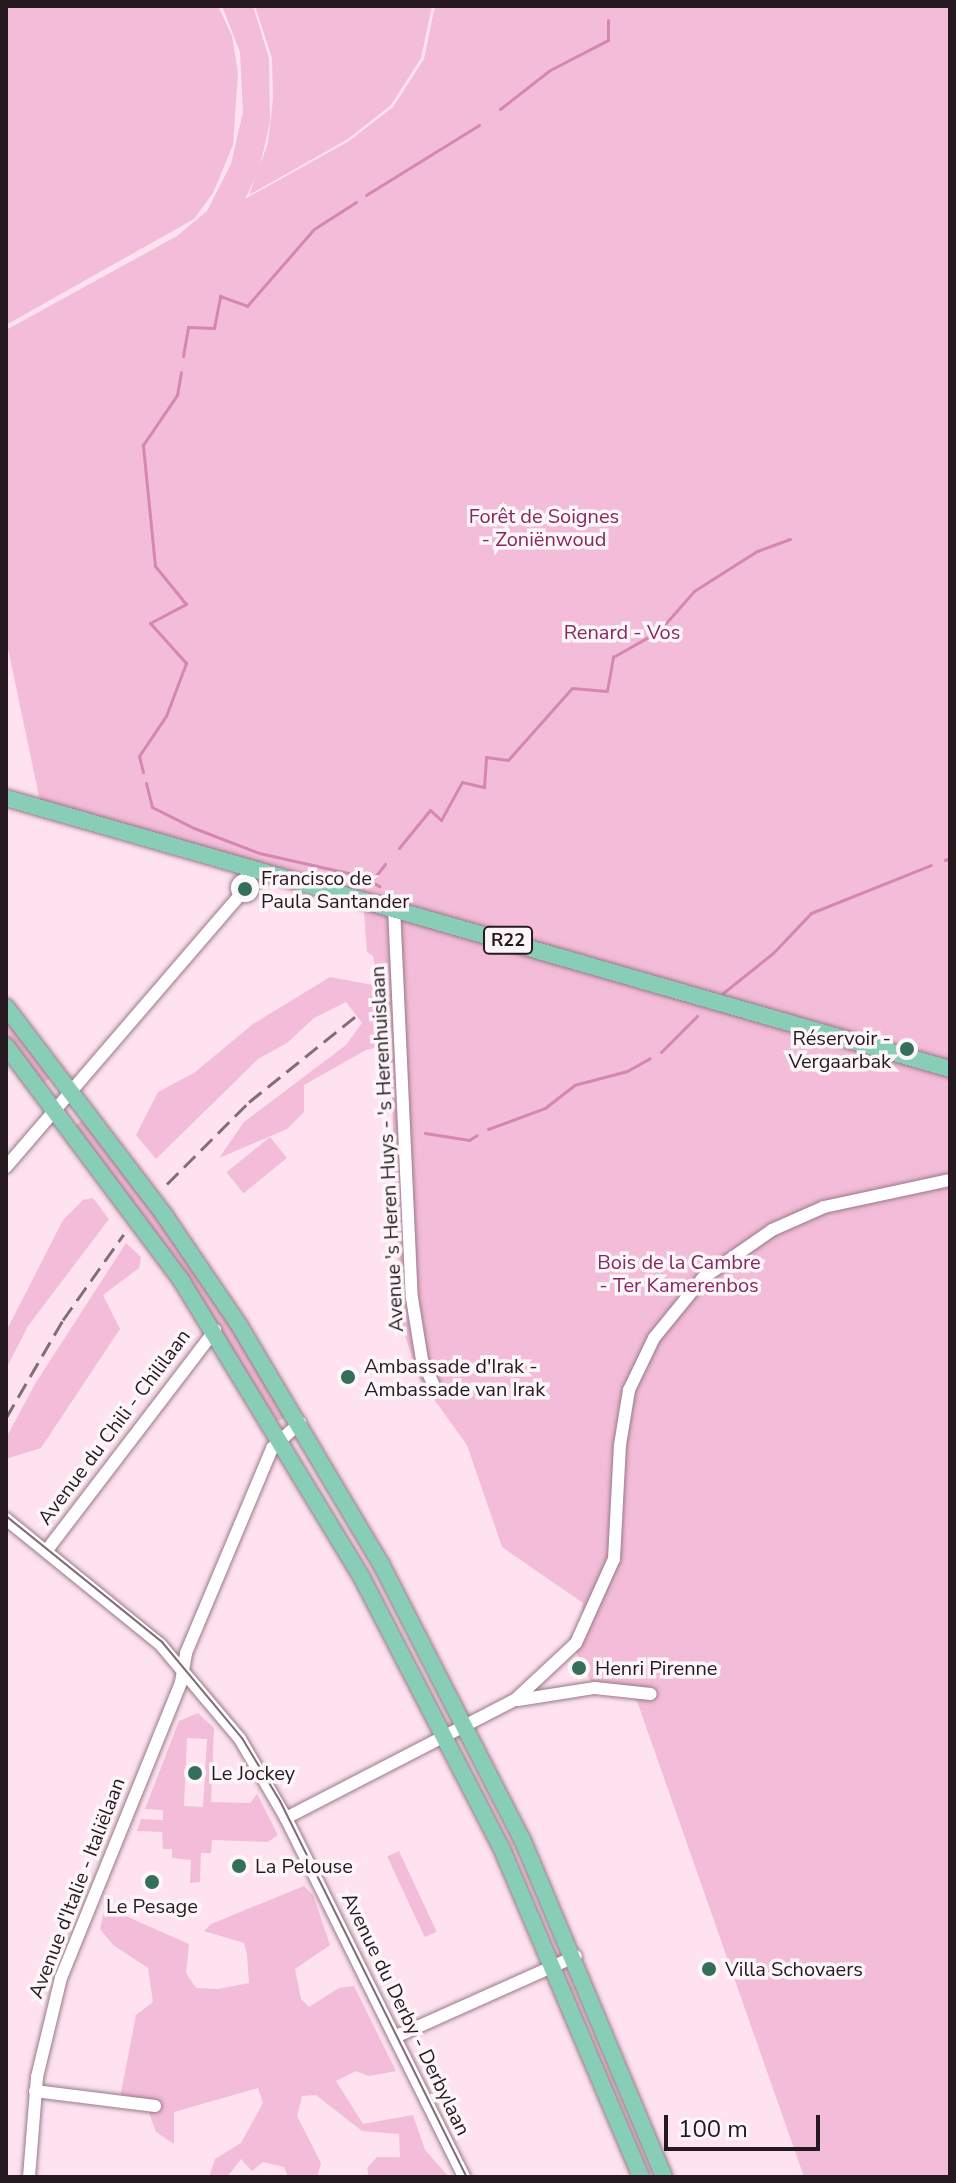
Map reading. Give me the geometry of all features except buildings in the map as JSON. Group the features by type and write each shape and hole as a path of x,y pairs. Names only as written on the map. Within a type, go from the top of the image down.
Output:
{"main road":[{"name":"R22","path":"6,798 950,1069"},
{"path":"6,1007 199,1265 300,1423 468,1725 576,1956 664,2177"},
{"path":"6,1046 55,1108 215,1330 281,1437 447,1736 554,1964 641,2177"}],"street":[{"path":"6,1167 239,896"},
{"name":"Avenue 's Heren Huys - 's Herenhuislaan","path":"394,907 412,1298 422,1360 434,1386"},
{"path":"286,1818 515,1700 554,1667 588,1625 606,1586 618,1539 620,1445 629,1390 654,1338 703,1278 772,1230 824,1207 950,1180"},
{"name":"Avenue du Chili - Chililaan","path":"47,1550 215,1330"},
{"path":"281,1437 300,1423"},
{"name":"Avenue d'Italie - Italiëlaan","path":"29,2177 35,2091 61,1978 183,1668 281,1437"},
{"name":"Avenue du Derby - Derbylaan","path":"6,1519 129,1615 183,1668 240,1739 286,1818 464,2177"},
{"path":"554,1667 567,1691"},
{"path":"515,1700 567,1691 651,1694"},
{"path":"395,2037 576,1956"},
{"path":"35,2091 155,2106"}],"green space":[{"path":"6,6 218,6 232,36 238,73 233,145 213,193 194,219 6,325"},
{"name":"Forêt de Soignes - Zoniënwoud","path":"222,6 253,6 269,58 270,122 259,170 245,199 349,141 393,107 424,59 435,6 950,6 950,2177 804,2177 637,1701 591,1682 569,1639 581,1621 583,1603 502,1547 467,1445 420,1380 400,1321 390,1044 366,1050 304,1085 304,1112 287,1129 219,1158 244,1122 346,1045 362,1023 346,1002 314,1018 287,1043 258,1059 156,1159 136,1135 158,1092 194,1073 253,1024 330,977 373,985 377,980 373,956 367,952 363,899 41,806 6,639 6,330 177,236 207,211 231,164 243,112 240,52"},
{"path":"255,6 432,6 421,58 391,105 348,139 249,195 268,143 273,99 272,58"},
{"path":"6,1017 53,1076 42,1084 6,1038"},
{"path":"86,1117 206,1283 288,1417 277,1421 225,1338 75,1126"},
{"path":"270,1137 287,1158 243,1193 226,1172"},
{"path":"93,1198 109,1219 28,1326 6,1369 6,1331 63,1220 83,1200"},
{"path":"126,1243 141,1257 139,1268 103,1295 120,1329 41,1448 6,1459 6,1438 35,1384"},
{"path":"198,1713 214,1728 211,1802 250,1803 257,1794 278,1835 268,1842 212,1840 211,1853 201,1853 200,1882 190,1883 191,1860 172,1858 172,1849 163,1849 162,1832 137,1831 141,1819 163,1820 163,1810 145,1809 179,1721","holes":["187,1738 207,1739 203,1807 184,1806"]},
{"path":"399,1851 437,1932 425,1937 387,1856"},
{"path":"304,1886 313,1895 330,1945 295,1969 301,1999 309,2007 339,1988 354,1986 396,2071 369,2076 356,2071 336,2081 363,2124 413,2115 425,2150 449,2177 369,2177 367,2168 377,2157 400,2157 399,2134 362,2131 316,2095 302,2096 297,2116 321,2163 317,2177 288,2177 284,2167 263,2162 252,2171 241,2159 227,2177 209,2177 215,2159 241,2143 263,2103 258,2088 174,2112 174,2144 156,2132 147,2107 120,2098 136,2015 153,2002 148,1968 113,1945 100,1929 104,1912 121,1914 189,1944 186,1973 196,1988 218,1989 249,1983 247,1954 244,1943 204,1931 211,1924"}],"waterway":[{"path":"500,109 550,70 608,40 608,20"},
{"path":"366,195 479,125"},
{"path":"183,356 188,327 214,328 220,296 247,306 314,229 356,202"},
{"path":"143,772 139,756 166,716 186,663 150,623 186,604 155,566 143,445 177,395 181,372"},
{"path":"399,848 430,810 441,820 462,782 484,787 486,757 508,760 572,688 607,691 613,657 659,631 694,591 757,551 790,539"},
{"path":"146,783 152,807 194,828 259,853 361,876 379,886"},
{"path":"945,860 950,858"},
{"path":"371,882 385,864"},
{"path":"723,993 773,953 811,913 931,865"},
{"path":"661,1052 697,1016"},
{"path":"488,1129 545,1108 574,1085 627,1071 650,1058"},
{"path":"425,1133 469,1140 477,1135"}],"tram line":[{"path":"6,1516 162,1642 242,1738 280,1801 467,2177"}],"railway":[{"path":"167,1184 249,1102 356,1016"},
{"path":"6,1418 63,1320 124,1234"}],"place":[{"name":"Francisco de Paula Santander","path":"245,889"},
{"name":"Réservoir - Vergaarbak","path":"907,1049"},
{"name":"Ambassade d'Irak - Ambassade van Irak","path":"348,1377"},
{"name":"Henri Pirenne","path":"579,1668"},
{"name":"Le Jockey","path":"195,1773"},
{"name":"La Pelouse","path":"239,1866"},
{"name":"Le Pesage","path":"152,1882"},
{"name":"Villa Schovaers","path":"709,1969"}],"park label":[{"name":"Renard - Vos","path":"622,632"},
{"name":"Bois de la Cambre - Ter Kamerenbos","path":"679,1274"}]}
